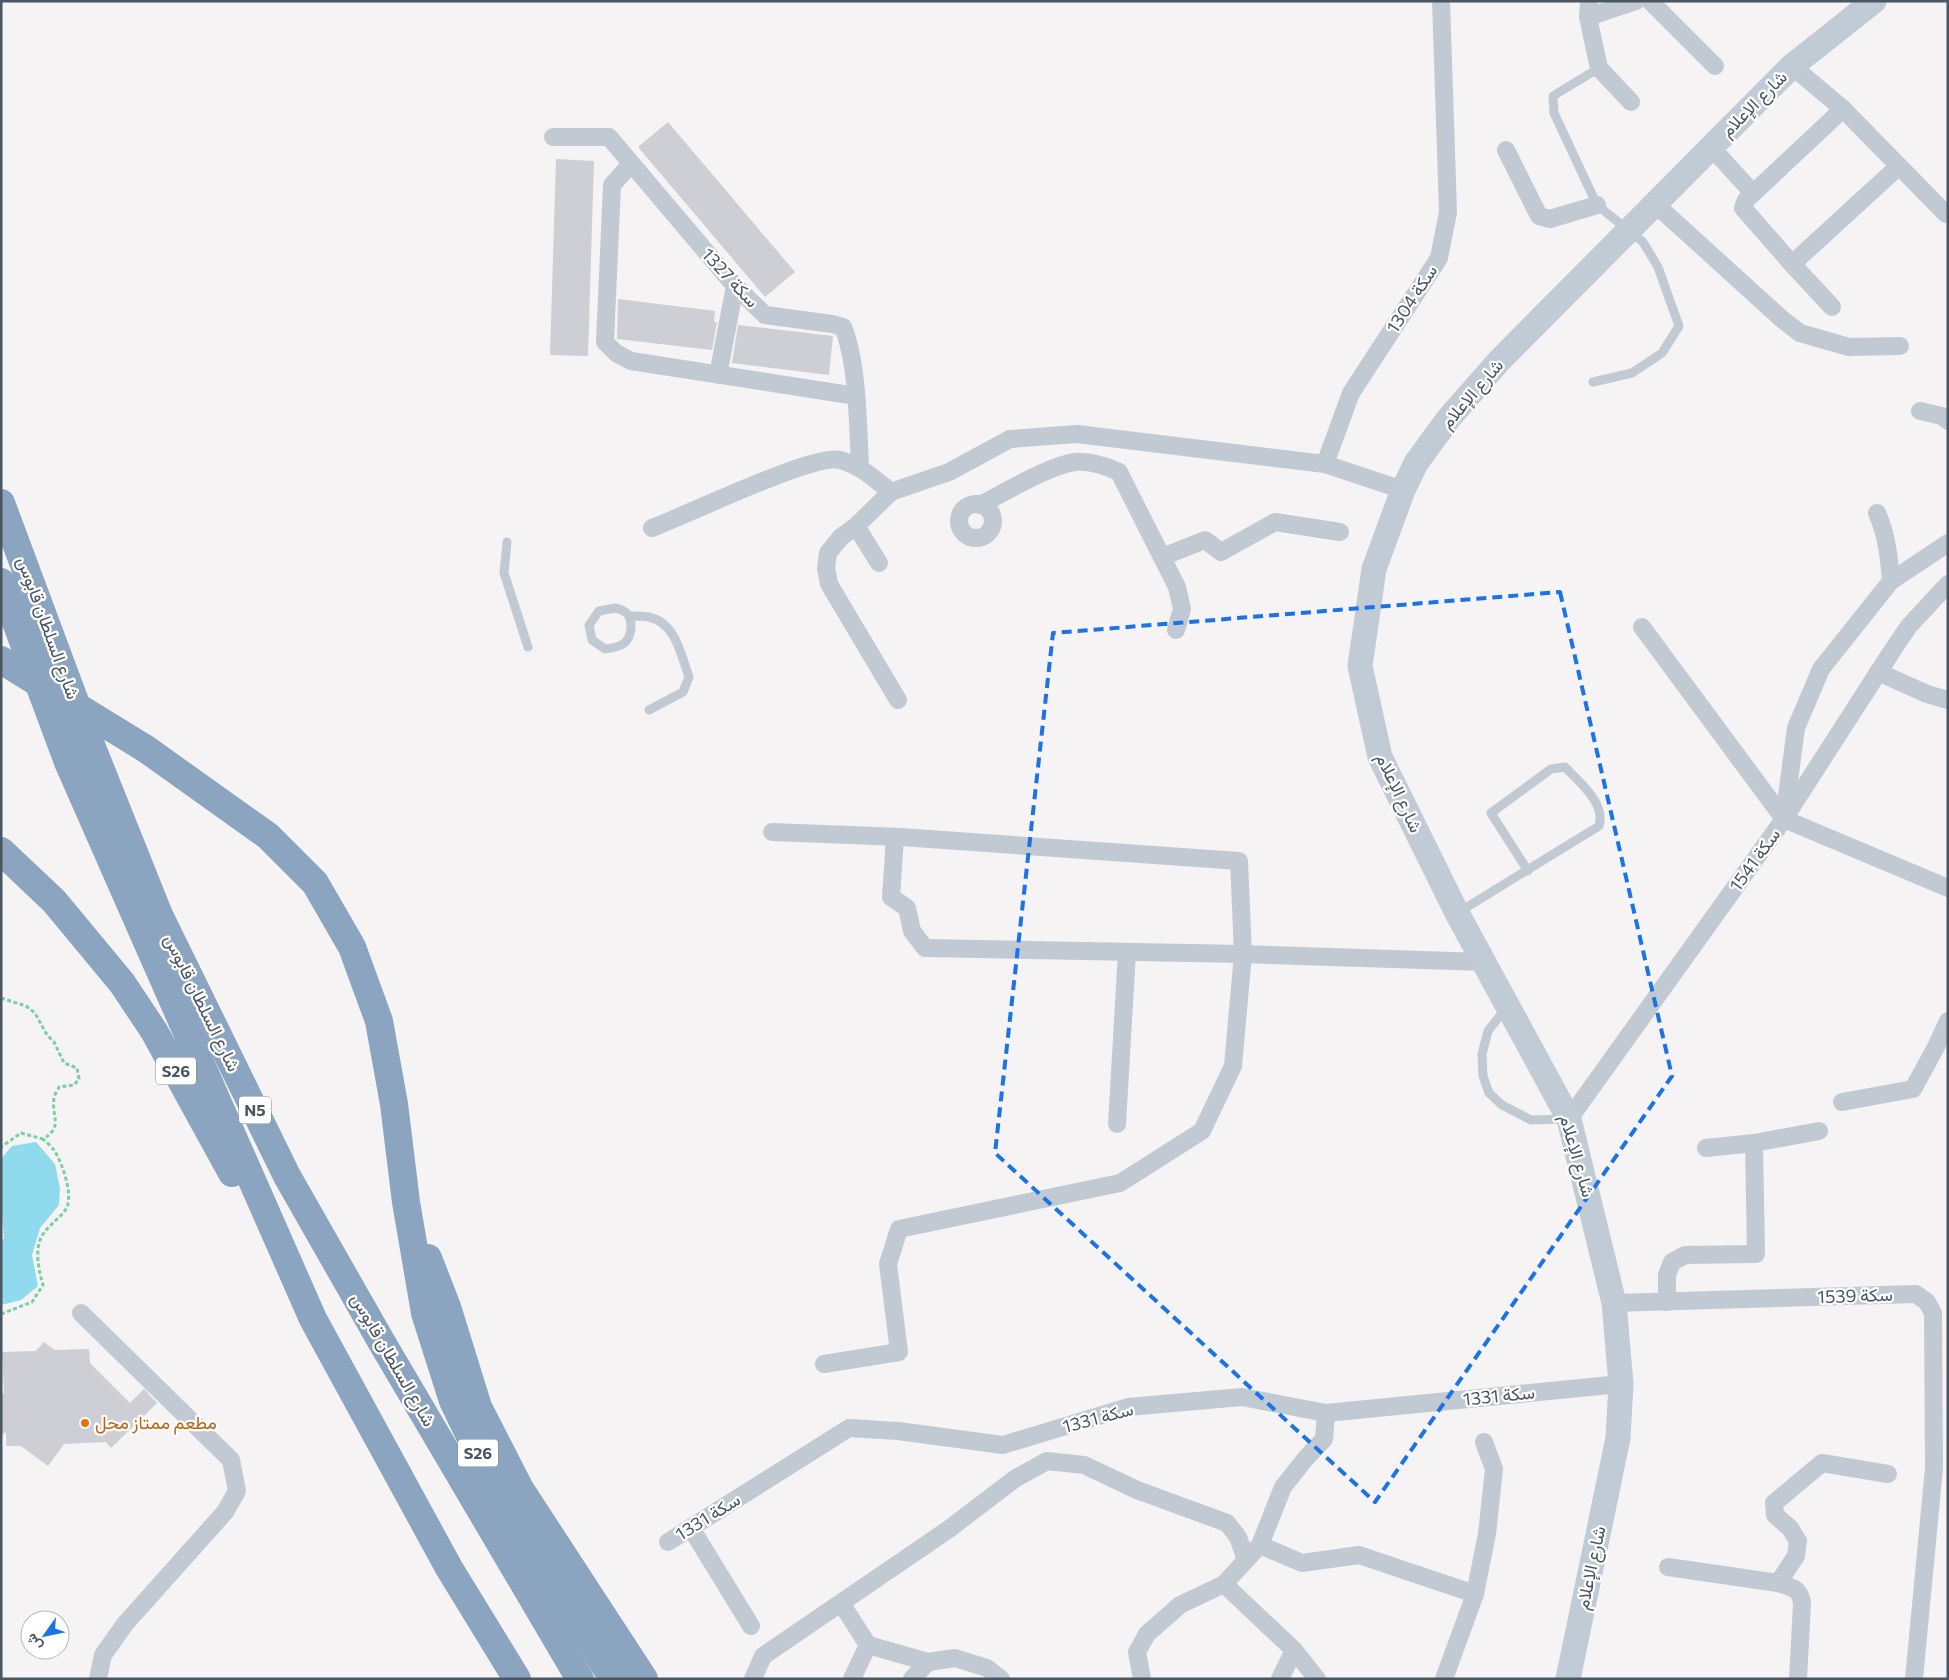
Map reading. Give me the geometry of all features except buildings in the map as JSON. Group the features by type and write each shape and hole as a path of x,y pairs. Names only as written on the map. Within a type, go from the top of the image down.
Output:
{"highway":[{"name":"شارع السلطان قابوس","path":"2,504 93,750 159,915 283,1168 381,1341 580,1679"},
{"name":"شارع السلطان قابوس","path":"1,582 68,762 313,1319 449,1568 516,1679"},
{"name":"S26","path":"1,660 146,749 268,836 315,883 352,947 379,1020 394,1104 406,1202 425,1313 453,1401 491,1480 613,1679"},
{"name":"S26","path":"1,851 54,902 122,983 154,1031 313,1319"},
{"path":"406,1202 447,1307 478,1407 520,1489 644,1679"}],"main road":[{"name":"شارع الإعلام","path":"1568,1679 1618,1438 1621,1384 1614,1303 1570,1119 1457,913 1380,757 1360,666 1374,569 1402,490 1416,463 1450,418 1493,368 1792,66 1874,1"}],"street":[{"name":"سكة 1304","path":"1325,464 1351,393 1439,258 1448,212 1441,1"},
{"path":"1631,102 1599,68 1589,9 1636,1"},
{"path":"1650,1 1715,66"},
{"path":"1792,66 1843,109 1946,214"},
{"path":"1832,307 1743,208 1746,200 1753,193 1843,109"},
{"name":"سكة 1327","path":"552,137 609,137 735,286 765,314 843,327 849,341 856,396 860,468"},
{"path":"1711,147 1753,193"},
{"path":"1506,150 1539,216 1550,219 1597,205"},
{"path":"631,164 612,185 605,342 616,353 631,361 856,396"},
{"path":"1792,264 1899,166"},
{"path":"1654,204 1782,320 1800,333 1849,346 1900,346"},
{"path":"718,375 735,286"},
{"path":"1920,411 1942,416 1948,421"},
{"path":"898,700 829,584 826,568 828,553 841,537 856,526 891,492 949,472 1010,439 1078,434 1325,464 1402,490"},
{"path":"652,528 771,478 818,461 839,459 860,468 891,492"},
{"path":"980,505 1062,465 1077,462 1104,466 1119,472 1177,587 1182,609 1176,630"},
{"path":"1877,513 1884,528 1891,581"},
{"path":"1162,557 1205,540 1221,552 1275,522 1340,532"},
{"path":"856,526 879,563"},
{"name":"سكة 1541","path":"1570,1119 1784,819 1796,728 1821,669 1891,581 1948,543"},
{"path":"1784,819 1909,626 1948,584"},
{"path":"1642,626 1784,819 1948,888"},
{"path":"1878,672 1927,694 1948,700"},
{"path":"772,832 895,836 1239,860 1242,954 1233,1066 1202,1131 1120,1183 899,1229 888,1264 900,1352 824,1364"},
{"path":"895,836 891,897 907,908 912,931 924,948 1242,954 1484,962"},
{"path":"1117,1124 1128,952"},
{"path":"1842,1102 1913,1089 1948,1021"},
{"path":"1706,1148 1754,1143 1819,1131"},
{"path":"1668,1302 1667,1275 1672,1262 1685,1255 1756,1254 1754,1143"},
{"name":"سكة 1539","path":"1614,1303 1916,1294 1927,1302 1933,1313 1941,1467 1914,1679"},
{"path":"81,1313 231,1460 237,1491 225,1512 125,1624 104,1655 98,1679"},
{"name":"سكة 1331","path":"668,1542 849,1428 898,1431 1003,1445 1128,1407 1242,1397 1326,1413 1621,1384"},
{"path":"1142,1679 1137,1652 1147,1634 1180,1605 1224,1584 1260,1544 1283,1487 1324,1440 1326,1413"},
{"path":"1444,1679 1475,1594 1487,1534 1494,1469 1484,1442"},
{"path":"753,1679 763,1656 949,1530 1016,1478 1047,1461 1084,1465 1137,1490 1227,1523 1238,1537 1246,1560"},
{"path":"1778,1583 1796,1556 1798,1541 1790,1528 1775,1515 1774,1503 1822,1463 1888,1474"},
{"path":"691,1528 751,1626"},
{"path":"1260,1544 1302,1564 1359,1554 1475,1594"},
{"path":"1668,1567 1778,1583 1795,1588 1800,1594 1802,1604 1798,1679"},
{"path":"1224,1584 1294,1650 1317,1679"},
{"path":"841,1603 868,1644 928,1662 955,1658 987,1668 1001,1679"},
{"path":"852,1679 868,1644"},
{"path":"1280,1679 1294,1650"},
{"path":"912,1679 928,1662"}],"lane":[{"path":"1593,382 1632,373 1662,353 1679,326 1658,267 1643,242 1628,232 1597,205 1554,113 1554,96 1599,68"},
{"path":"507,542 504,573 528,646"},
{"path":"629,616 631,632 627,640 621,645 605,649 592,640 589,624 599,611 615,608 622,610 629,616 650,617 664,625 675,637 689,678 683,692 649,710"},
{"path":"1457,913 1528,871 1599,826 1602,817 1599,806 1565,766 1551,769 1491,812 1528,871"},
{"path":"1508,1006 1488,1031 1482,1054 1483,1076 1489,1093 1502,1105 1531,1120 1570,1119"}],"path":[{"path":"1,998 26,1006 35,1013 47,1035 54,1042 64,1063 77,1068 79,1079 74,1084 59,1087 54,1097 56,1122 51,1134 43,1139"},
{"path":"1,1147 21,1133 43,1139 53,1149 63,1166 68,1193 66,1209 52,1223 40,1241 37,1258 42,1286 32,1302 1,1314"}],"highlighted area":[{"path":"1560,592 1672,1076 1375,1502 995,1153 1053,633"}],"water":[{"path":"36,1142 55,1164 60,1188 59,1205 40,1228 32,1255 38,1286 21,1300 1,1305 1,1242 4,1238 1,1202 1,1159 12,1146"}],"place":[{"name":"مطعم ممتاز محل","path":"85,1423"}]}
